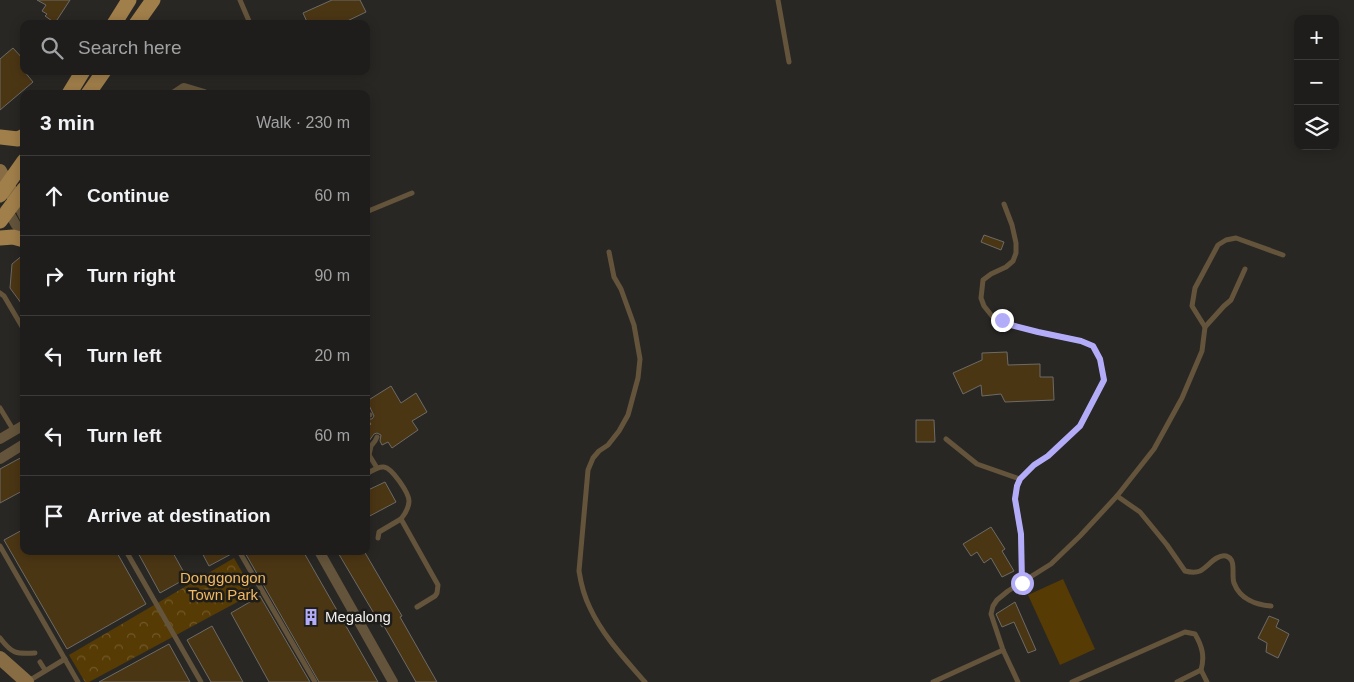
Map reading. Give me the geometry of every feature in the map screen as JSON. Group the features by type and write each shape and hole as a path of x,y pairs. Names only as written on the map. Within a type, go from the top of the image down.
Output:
{"main road":[{"path":"117,20 130,0"},
{"path":"139,20 153,0"},
{"path":"71,90 81,75"},
{"path":"91,90 101,75"},
{"path":"0,137 20,137"},
{"path":"2,192 20,166"},
{"path":"0,238 13,237 20,239"}],"street":[{"path":"0,171 2,192 12,206 16,225 20,230"},
{"path":"0,438 20,427"},
{"path":"0,459 20,446"},
{"path":"321,555 393,682"},
{"path":"0,658 27,682"}],"lane":[{"path":"240,0 249,20"},
{"path":"778,0 789,62"},
{"path":"370,210 412,193"},
{"path":"1004,204 1012,225 1016,253 1013,261 1006,267 983,280 981,298 984,306 992,316 1011,325 1081,341 1093,346 1100,359 1104,380 1080,426 1048,456 1034,465 1020,479 1017,486 1015,499 1021,534 1022,583"},
{"path":"1205,327 1192,306 1195,288 1218,245 1226,240 1236,238 1283,255"},
{"path":"609,252 614,277 621,289 634,325 640,359 638,378 628,415 608,445 593,458 588,470 579,571 582,587 590,608 603,630 645,682"},
{"path":"1015,681 991,614 993,606 997,600 1051,564 1069,548 1117,496 1154,449 1182,398 1202,351 1205,327 1231,300 1245,269"},
{"path":"0,293 4,296 20,323"},
{"path":"0,408 14,431"},
{"path":"370,448 376,437"},
{"path":"946,439 977,464 1020,479"},
{"path":"370,457 376,468"},
{"path":"370,472 383,466 390,468 409,501 401,519 379,532 378,538"},
{"path":"1117,496 1140,512 1167,545 1184,571 1199,572 1219,556 1224,555 1229,557 1232,562 1232,577 1238,592 1251,601 1272,606"},
{"path":"401,519 438,585 435,596 417,607"},
{"path":"0,546 78,682"},
{"path":"128,555 201,682"},
{"path":"240,555 315,682"},
{"path":"1072,682 1186,632 1195,634 1201,644 1204,661 1201,670 1207,682"},
{"path":"0,638 8,649 15,653 35,653"},
{"path":"934,682 1003,650"},
{"path":"27,682 65,659"},
{"path":"40,662 46,670"},
{"path":"1177,682 1201,670"}],"green space":[{"name":"Donggongon Town Park","path":"234,558 254,593 89,682 85,682 69,655"},
{"path":"1063,579 1095,649 1060,665 1028,595"}],"building":[{"path":"37,0 70,0 57,20 51,20 45,16 47,14 42,11 46,5"},
{"path":"332,0 360,0 366,12 349,20 306,20 303,13"},
{"path":"13,48 20,56 20,75 27,75 33,82 24,90 20,90 20,93 0,110 0,59"},
{"path":"984,235 1004,242 1001,250 981,242"},
{"path":"20,257 20,302 10,288 12,264"},
{"path":"1007,352 1008,365 1040,364 1040,377 1053,377 1054,400 1005,402 1001,394 982,396 981,385 963,394 953,373 982,360 982,353"},
{"path":"391,386 401,403 416,393 427,412 412,421 418,430 392,448 388,442 382,445 380,441 381,435 377,433 370,440 370,419 374,416 370,407 370,399"},
{"path":"916,420 934,420 935,442 916,442"},
{"path":"20,458 20,492 0,503 0,469"},
{"path":"385,482 396,502 370,516 370,489"},
{"path":"991,527 1005,549 1002,551 1014,571 1002,577 991,558 984,563 977,552 971,556 963,544"},
{"path":"20,531 20,555 118,555 146,604 67,649 4,540"},
{"path":"139,555 174,555 187,578 160,593"},
{"path":"203,555 229,555 209,566"},
{"name":"Megalong","path":"246,555 305,555 378,682 319,682"},
{"path":"339,555 366,555 402,616 400,617 437,682 416,682 384,626 382,627"},
{"path":"260,596 310,682 269,682 231,613"},
{"path":"1015,602 1036,650 1028,653 1014,622 1002,627 996,614"},
{"path":"1269,616 1279,620 1276,627 1289,634 1278,658 1266,652 1267,643 1258,638"},
{"path":"212,626 243,682 211,682 187,640"},
{"path":"169,644 190,682 99,682"}],"place":[{"name":"Megalong","path":"311,617"}],"route":[{"path":"1002,320 1011,325 1081,341 1093,346 1100,359 1104,380 1080,426 1048,456 1027,471 1017,486 1015,499 1021,534 1022,583"}]}
